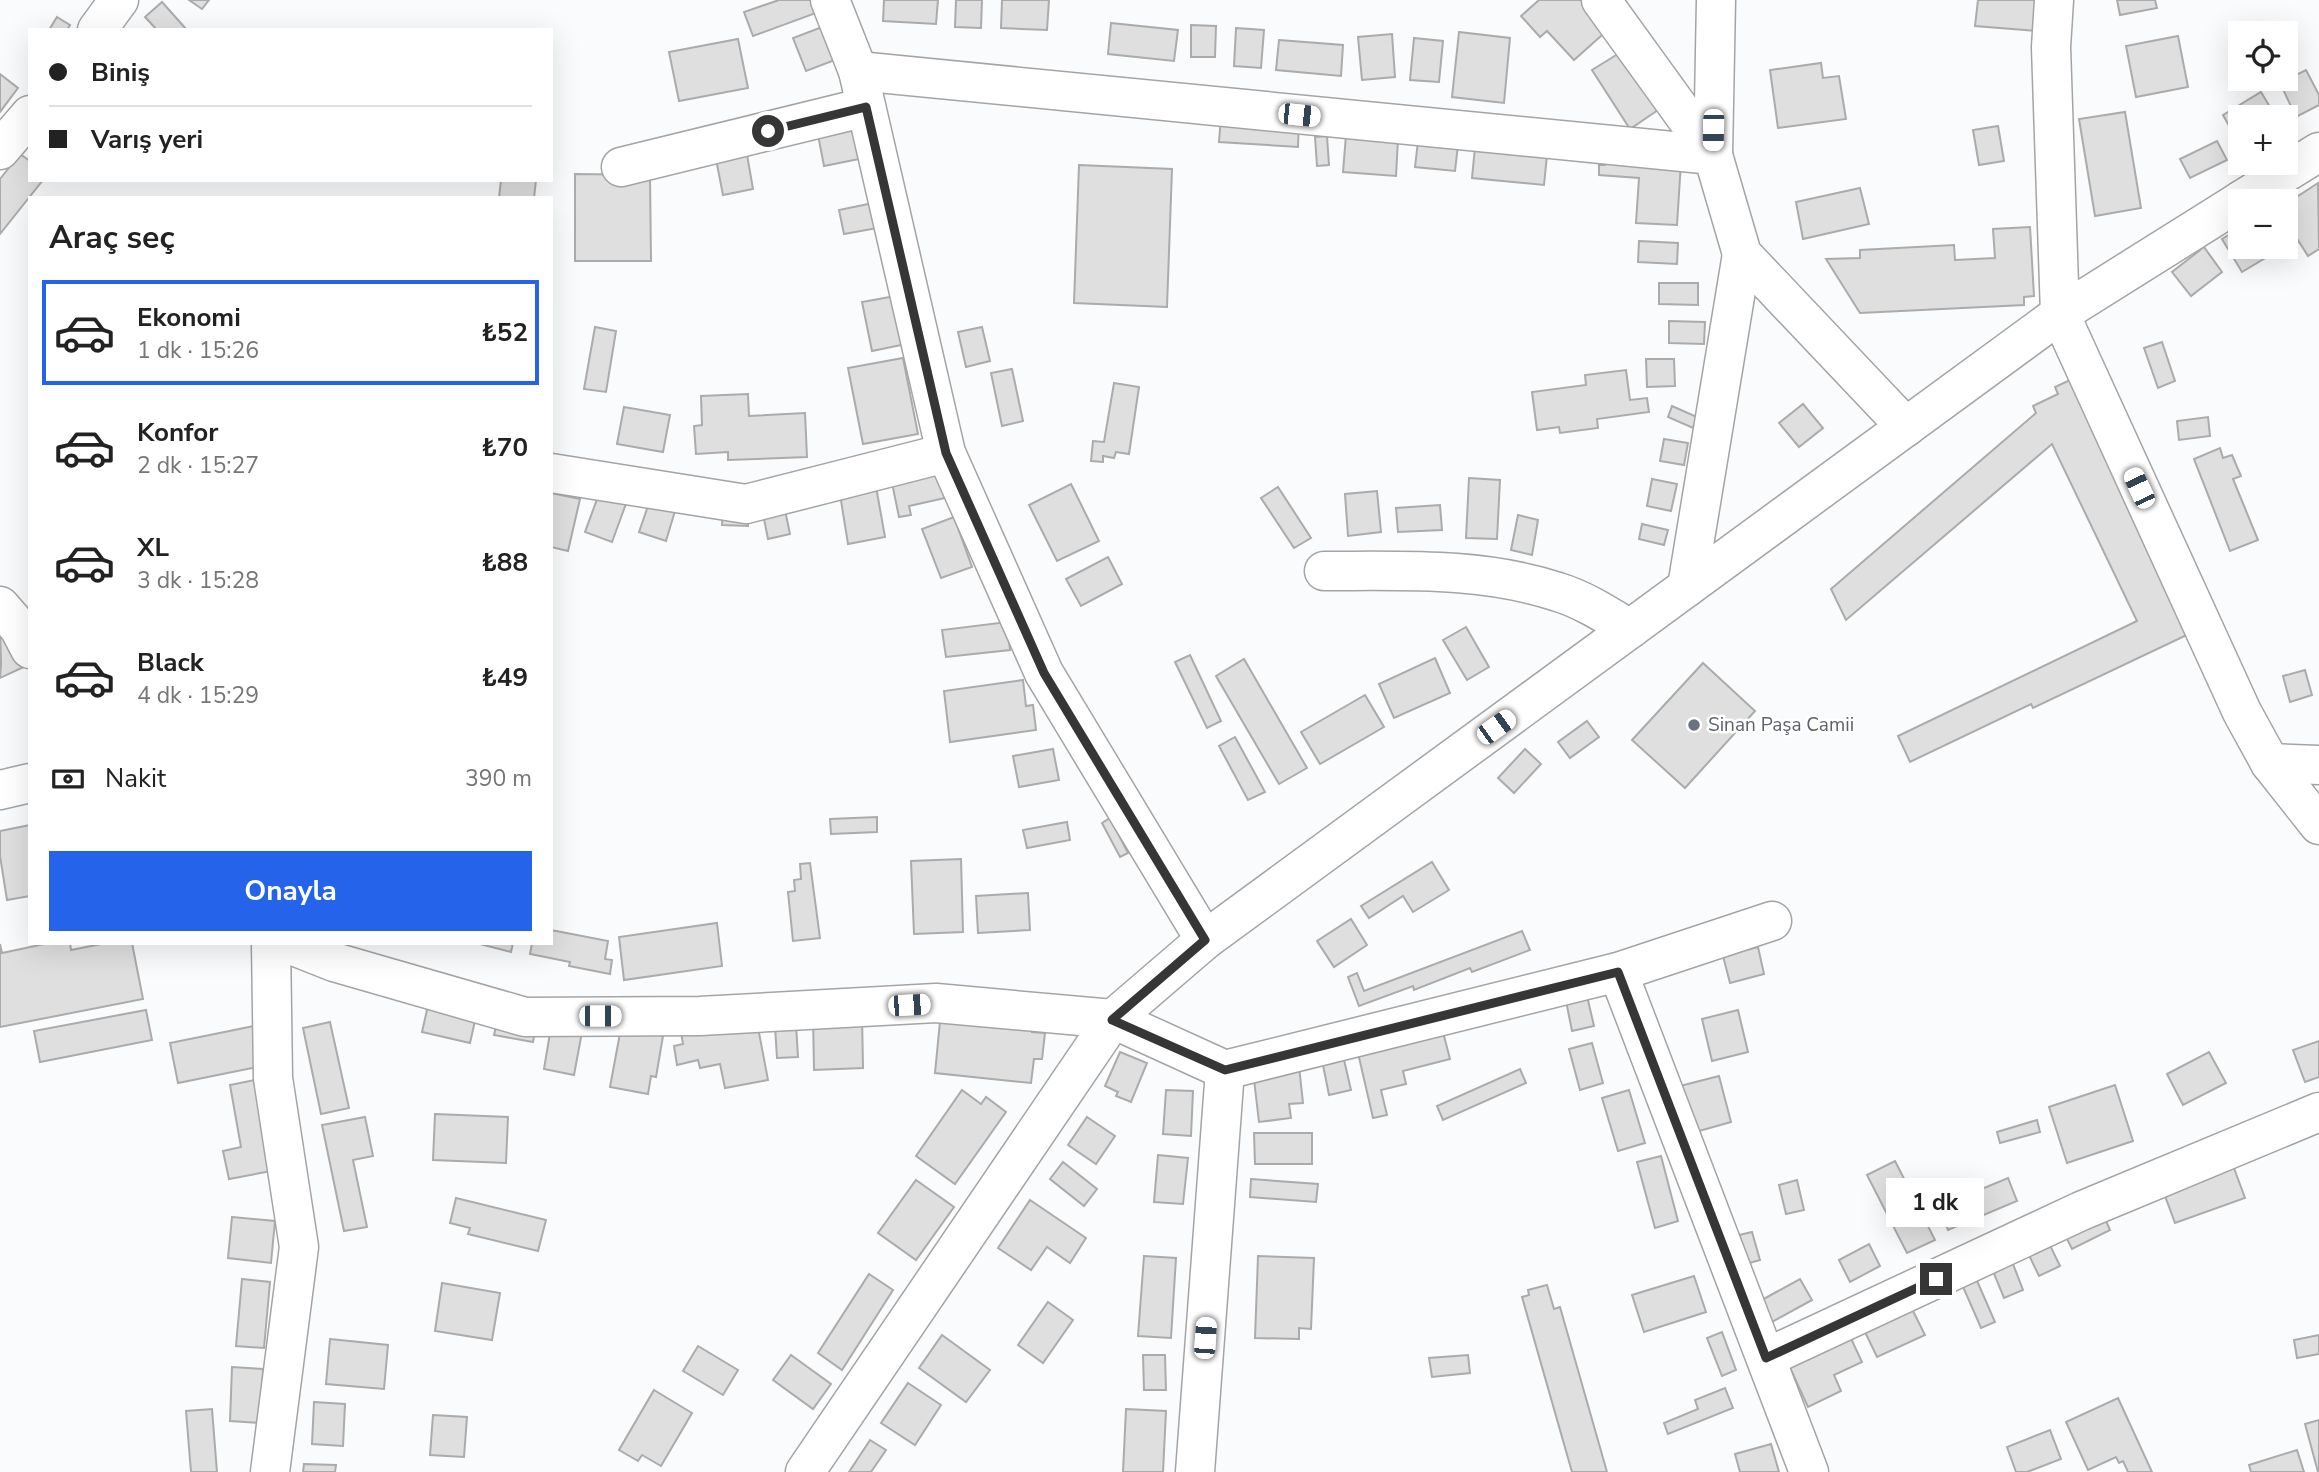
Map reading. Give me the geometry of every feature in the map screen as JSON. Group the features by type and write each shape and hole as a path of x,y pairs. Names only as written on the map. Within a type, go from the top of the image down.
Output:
{"street":[{"path":"98,28 119,0"},
{"path":"830,0 862,89 946,453 1044,673 1205,940"},
{"path":"1601,0 1713,155"},
{"path":"1687,587 1742,254 1713,155 1716,0"},
{"path":"2054,0 2051,47 2060,314 2242,712 2270,763 2319,825"},
{"path":"621,167 862,89 1713,155"},
{"path":"0,150 28,117"},
{"path":"2259,189 2319,152"},
{"path":"805,1472 1112,1020 1205,940 2060,314 2228,209"},
{"path":"1742,254 1906,427"},
{"path":"553,473 746,504 946,453"},
{"path":"1324,571 1413,571 1495,576 1559,592 1595,608 1630,629"},
{"path":"0,606 19,628 28,645"},
{"path":"2270,763 2319,765"},
{"path":"0,790 28,783"},
{"path":"291,945 334,962 525,1017 700,1016 936,1003 1112,1020 1225,1070 1618,972 1772,921"},
{"path":"270,1472 299,1247 273,1078 271,945"},
{"path":"1618,972 1809,1472"},
{"path":"1195,1472 1225,1070"},
{"path":"1766,1358 2081,1211 2319,1112"}],"building":[{"path":"189,0 209,0 202,9"},
{"path":"779,0 812,0 816,13 753,36 744,12"},
{"path":"884,0 938,0 936,24 883,21"},
{"path":"956,0 982,0 981,28 955,27"},
{"path":"1002,0 1049,0 1047,30 1001,28"},
{"path":"1539,0 1584,0 1610,28 1574,60 1547,31 1540,37 1521,16"},
{"path":"1978,0 2039,0 2037,31 1975,26"},
{"path":"2117,0 2155,0 2157,8 2120,15"},
{"path":"162,2 185,28 155,28 145,17"},
{"path":"57,17 70,25 68,28 50,28"},
{"path":"1111,23 1178,30 1174,61 1108,54"},
{"path":"1191,25 1216,26 1215,57 1191,57"},
{"path":"822,27 835,60 806,71 793,38"},
{"path":"1236,28 1264,30 1261,68 1234,66"},
{"path":"1459,32 1510,38 1504,103 1452,97"},
{"path":"1392,34 1395,77 1362,80 1358,37"},
{"path":"2178,36 2188,87 2136,97 2126,46"},
{"path":"1414,38 1443,41 1439,82 1410,80"},
{"path":"738,39 748,88 679,101 669,52"},
{"path":"1279,40 1343,45 1341,76 1276,70"},
{"path":"1621,52 1658,110 1630,129 1592,70"},
{"path":"1821,63 1823,78 1839,76 1846,119 1778,128 1770,70"},
{"path":"2306,70 2319,95 2319,105 2298,116 2298,105 2290,105 2284,91 2298,91 2298,74"},
{"path":"0,74 18,88 0,112"},
{"path":"2261,92 2269,105 2240,105"},
{"path":"2125,112 2141,208 2095,216 2079,119"},
{"path":"1221,116 1299,120 1298,147 1219,142"},
{"path":"863,126 869,157 824,166 818,135"},
{"path":"1998,126 2004,161 1979,165 1973,130"},
{"path":"1346,135 1398,139 1396,176 1343,172"},
{"path":"1327,136 1329,165 1317,166 1315,137"},
{"path":"1418,141 1458,145 1455,171 1415,167"},
{"path":"2217,141 2227,160 2190,178 2180,159"},
{"path":"745,143 753,189 723,195 714,149"},
{"path":"1475,147 1547,155 1544,185 1472,178"},
{"path":"20,154 28,160 28,182 41,182 0,234 0,179"},
{"path":"1606,157 1681,162 1677,225 1636,223 1639,178 1599,175 1599,165 1605,165"},
{"path":"1079,165 1172,169 1167,307 1074,303"},
{"path":"575,174 650,175 651,261 575,261"},
{"path":"501,182 536,182 534,196 499,196"},
{"path":"2318,183 2319,249 2308,256 2298,240 2298,196"},
{"path":"1860,188 1869,224 1803,239 1796,202"},
{"path":"878,202 883,227 844,234 839,210"},
{"path":"2030,227 2034,296 2024,297 2024,305 1860,313 1826,259 1860,258 1860,250 1954,245 1955,260 1995,258 1993,229"},
{"path":"2228,235 2228,249 2222,239"},
{"path":"1639,241 1678,243 1677,264 1638,262"},
{"path":"2204,247 2222,272 2191,296 2172,272"},
{"path":"2234,259 2264,259 2242,272"},
{"path":"1659,283 1698,283 1698,305 1659,304"},
{"path":"901,295 911,343 872,351 862,302"},
{"path":"1669,321 1705,322 1704,344 1669,343"},
{"path":"595,327 616,331 606,392 584,389"},
{"path":"982,327 990,361 966,367 958,332"},
{"path":"2162,342 2175,381 2158,388 2144,348"},
{"path":"903,358 918,434 863,444 848,368"},
{"path":"1646,359 1674,359 1675,386 1647,387"},
{"path":"1012,369 1023,421 1002,426 991,373"},
{"path":"1626,370 1630,400 1647,398 1649,412 1597,419 1598,428 1560,433 1559,427 1537,430 1532,392 1586,385 1585,375"},
{"path":"2070,380 2191,633 2033,708 2031,704 1910,762 1898,736 2137,621 2052,444 1846,620 1831,589 2036,413 2033,406 2058,394 2055,387"},
{"path":"1114,383 1139,387 1129,454 1116,452 1114,458 1103,456 1103,462 1091,461 1093,441 1104,442"},
{"path":"748,394 749,416 805,413 807,457 728,460 728,452 696,454 694,426 702,425 701,396"},
{"path":"1803,404 1823,428 1799,447 1779,423"},
{"path":"1672,406 1697,417 1693,428 1668,417"},
{"path":"624,407 670,415 663,452 617,444"},
{"path":"2208,417 2210,436 2179,440 2177,421"},
{"path":"1664,439 1688,443 1684,465 1660,461"},
{"path":"2220,448 2223,458 2232,455 2241,476 2233,479 2258,540 2230,551 2194,459"},
{"path":"939,468 945,498 909,506 911,515 899,517 891,478"},
{"path":"1469,478 1500,480 1497,539 1466,538"},
{"path":"1652,479 1677,484 1671,511 1647,506"},
{"path":"875,481 885,537 848,544 839,488"},
{"path":"1071,484 1099,541 1057,561 1029,505"},
{"path":"1278,487 1311,538 1294,548 1261,498"},
{"path":"600,491 627,501 612,542 585,532"},
{"path":"1377,491 1381,532 1348,536 1345,494"},
{"path":"553,493 580,499 568,551 553,547"},
{"path":"649,503 675,511 666,541 639,532"},
{"path":"1440,505 1442,530 1398,532 1396,508"},
{"path":"723,508 749,509 748,526 722,525"},
{"path":"785,510 790,534 768,539 763,514"},
{"path":"1518,515 1538,520 1532,555 1511,550"},
{"path":"954,517 972,567 941,578 922,529"},
{"path":"1642,524 1668,530 1664,545 1639,539"},
{"path":"1108,557 1122,584 1081,606 1066,579"},
{"path":"1007,622 1010,650 946,657 942,630"},
{"path":"0,625 28,665 0,678 1,664"},
{"path":"1466,627 1489,667 1467,680 1443,640"},
{"path":"1190,655 1221,721 1207,728 1175,662"},
{"path":"1435,658 1450,693 1394,718 1379,684"},
{"path":"1244,659 1307,768 1279,784 1216,676"},
{"name":"Sinan Paşa Camii","path":"1703,663 1755,711 1685,788 1632,740"},
{"path":"2305,670 2312,695 2290,702 2283,676"},
{"path":"1023,680 1026,706 1033,705 1036,730 950,742 944,691"},
{"path":"1365,695 1384,727 1320,764 1301,732"},
{"path":"1587,721 1599,737 1570,758 1558,742"},
{"path":"1235,737 1265,792 1248,800 1219,746"},
{"path":"1053,749 1059,780 1019,787 1013,756"},
{"path":"1525,749 1541,764 1514,793 1498,778"},
{"path":"877,817 877,832 831,834 830,819"},
{"path":"1110,818 1128,853 1120,857 1102,823"},
{"path":"1067,822 1070,840 1027,848 1023,830"},
{"path":"28,825 28,896 7,900 0,856 0,831"},
{"path":"961,859 963,932 914,934 911,861"},
{"path":"1432,862 1449,890 1413,912 1403,896 1369,918 1361,906"},
{"path":"810,863 820,938 793,941 788,892 795,891 794,880 801,879 800,864"},
{"path":"1028,893 1030,930 978,933 976,896"},
{"path":"1351,919 1367,945 1334,967 1317,941"},
{"path":"717,923 722,966 624,980 619,937"},
{"path":"553,930 608,941 605,959 612,960 610,974 569,966 570,962 530,954 532,945 553,945"},
{"path":"1522,931 1530,950 1472,972 1470,968 1414,990 1413,986 1359,1006 1348,977 1357,973 1364,991"},
{"path":"0,944 2,953 40,945 70,945 71,950 96,945 132,945 143,999 0,1027"},
{"path":"484,945 513,945 511,952"},
{"path":"1758,947 1764,974 1730,983 1723,956"},
{"path":"1587,996 1594,1026 1572,1031 1566,1001"},
{"path":"429,1001 477,1012 470,1043 422,1032"},
{"path":"146,1010 152,1040 40,1062 34,1031"},
{"path":"1738,1010 1748,1052 1712,1061 1702,1019"},
{"path":"941,1011 1033,1021 1032,1032 1045,1033 1042,1059 1034,1059 1031,1083 935,1073"},
{"path":"499,1014 537,1021 533,1042 494,1035"},
{"path":"862,1016 863,1068 814,1070 813,1017"},
{"path":"756,1017 768,1080 725,1088 720,1064 700,1068 698,1060 677,1065 674,1046 683,1044 681,1032"},
{"path":"330,1022 349,1108 321,1114 303,1028"},
{"path":"796,1024 798,1057 777,1058 775,1026"},
{"path":"254,1026 262,1066 178,1083 170,1043"},
{"path":"551,1027 582,1032 574,1075 544,1069"},
{"path":"621,1028 663,1036 656,1077 651,1076 648,1094 610,1087"},
{"path":"1443,1032 1450,1059 1403,1071 1406,1084 1381,1090 1387,1115 1373,1118 1358,1053"},
{"path":"2319,1041 2319,1077 2305,1082 2293,1050"},
{"path":"1592,1043 1603,1083 1580,1090 1569,1049"},
{"path":"1342,1051 1351,1090 1329,1095 1321,1055"},
{"path":"1120,1052 1147,1063 1131,1102 1116,1096 1118,1092 1105,1086"},
{"path":"2209,1052 2226,1083 2183,1105 2167,1074"},
{"path":"1299,1066 1303,1103 1289,1104 1291,1118 1259,1122 1253,1071"},
{"path":"1520,1069 1526,1083 1443,1120 1437,1106"},
{"path":"1719,1076 1731,1122 1692,1133 1680,1086"},
{"path":"265,1078 282,1169 229,1179 223,1151 241,1147 230,1085"},
{"path":"2115,1085 2133,1141 2067,1163 2049,1107"},
{"path":"962,1090 981,1104 986,1097 1006,1112 955,1184 916,1156"},
{"path":"1166,1090 1193,1091 1191,1136 1163,1134"},
{"path":"1629,1090 1645,1143 1618,1151 1602,1098"},
{"path":"435,1114 508,1117 506,1163 433,1160"},
{"path":"365,1117 373,1156 353,1160 367,1227 344,1231 322,1125"},
{"path":"1087,1117 1115,1136 1096,1164 1068,1145"},
{"path":"2037,1120 2040,1132 2000,1143 1997,1132"},
{"path":"1254,1133 1312,1133 1312,1164 1255,1164"},
{"path":"1158,1155 1188,1158 1183,1204 1154,1202"},
{"path":"1661,1156 1678,1221 1655,1228 1637,1162"},
{"path":"2231,1160 2245,1198 2175,1223 2161,1185"},
{"path":"1895,1161 1935,1240 1907,1253 1867,1175"},
{"path":"1063,1162 1097,1189 1084,1206 1050,1179"},
{"path":"2008,1178 2017,1201 1948,1230 1938,1207"},
{"path":"1251,1179 1318,1184 1316,1202 1250,1197"},
{"path":"916,1180 954,1207 916,1260 878,1233"},
{"path":"1797,1180 1804,1210 1786,1214 1779,1185"},
{"path":"456,1198 546,1220 538,1251 468,1234 470,1228 450,1223"},
{"path":"1030,1200 1086,1238 1070,1263 1047,1247 1031,1270 998,1248"},
{"path":"2102,1212 2110,1230 2072,1249 2063,1231"},
{"path":"232,1217 275,1221 271,1263 228,1258"},
{"path":"1752,1232 1760,1260 1742,1265 1735,1236"},
{"path":"2046,1237 2060,1266 2039,1276 2025,1247"},
{"path":"1869,1244 1880,1266 1850,1282 1839,1260"},
{"path":"2008,1251 2023,1290 2004,1298 1988,1259"},
{"path":"1144,1256 1176,1258 1171,1338 1138,1336"},
{"path":"1258,1256 1314,1258 1311,1329 1299,1328 1299,1339 1255,1338"},
{"path":"1971,1267 1995,1322 1981,1328 1957,1273"},
{"path":"869,1274 893,1290 842,1370 818,1353"},
{"path":"1694,1276 1706,1312 1644,1332 1632,1295"},
{"path":"242,1279 270,1282 264,1348 236,1346"},
{"path":"1800,1279 1812,1300 1772,1322 1760,1301"},
{"path":"442,1283 500,1293 492,1340 435,1331"},
{"path":"1547,1285 1554,1309 1560,1307 1607,1472 1572,1472 1522,1297 1529,1295 1528,1290"},
{"path":"1048,1302 1073,1320 1043,1363 1018,1345"},
{"path":"1912,1309 1925,1335 1877,1357 1865,1332"},
{"path":"1847,1330 1862,1362 1834,1375 1841,1391 1808,1407 1786,1359"},
{"path":"1722,1332 1736,1370 1722,1376 1707,1338"},
{"path":"942,1335 990,1370 966,1402 919,1368"},
{"path":"2319,1335 2319,1354 2297,1358 2294,1340"},
{"path":"330,1339 388,1345 384,1389 326,1384"},
{"path":"698,1346 738,1370 723,1395 683,1371"},
{"path":"791,1355 831,1384 813,1409 773,1380"},
{"path":"1143,1355 1165,1355 1166,1390 1144,1390"},
{"path":"1468,1355 1470,1373 1432,1377 1429,1358"},
{"path":"232,1367 263,1369 261,1423 230,1421"},
{"path":"908,1383 941,1405 915,1445 881,1423"},
{"path":"1725,1388 1733,1408 1668,1434 1664,1423 1698,1409 1695,1400"},
{"path":"654,1390 692,1413 661,1466 642,1455 638,1461 619,1450"},
{"path":"2118,1398 2152,1472 2128,1472 2123,1461 2119,1463 2116,1457 2088,1470 2066,1422"},
{"path":"314,1402 345,1404 343,1446 312,1444"},
{"path":"212,1409 217,1472 191,1472 186,1411"},
{"path":"1126,1409 1166,1411 1163,1472 1123,1472"},
{"path":"433,1415 467,1417 464,1457 430,1455"},
{"path":"2319,1420 2319,1472 2318,1472 2305,1424"},
{"path":"2050,1430 2061,1459 2027,1472 2016,1472 2007,1447"},
{"path":"870,1440 886,1450 871,1472 849,1472"},
{"path":"1771,1444 1779,1472 1740,1472 1735,1454"},
{"path":"2297,1450 2304,1472 2251,1472 2249,1465"},
{"path":"304,1464 336,1465 335,1472 303,1472"}],"place":[{"name":"Sinan Paşa Camii","path":"1694,725"}],"route":[{"path":"768,131 866,107 946,453 1044,673 1205,940 1112,1020 1225,1070 1618,972 1766,1358 1936,1279"}]}
